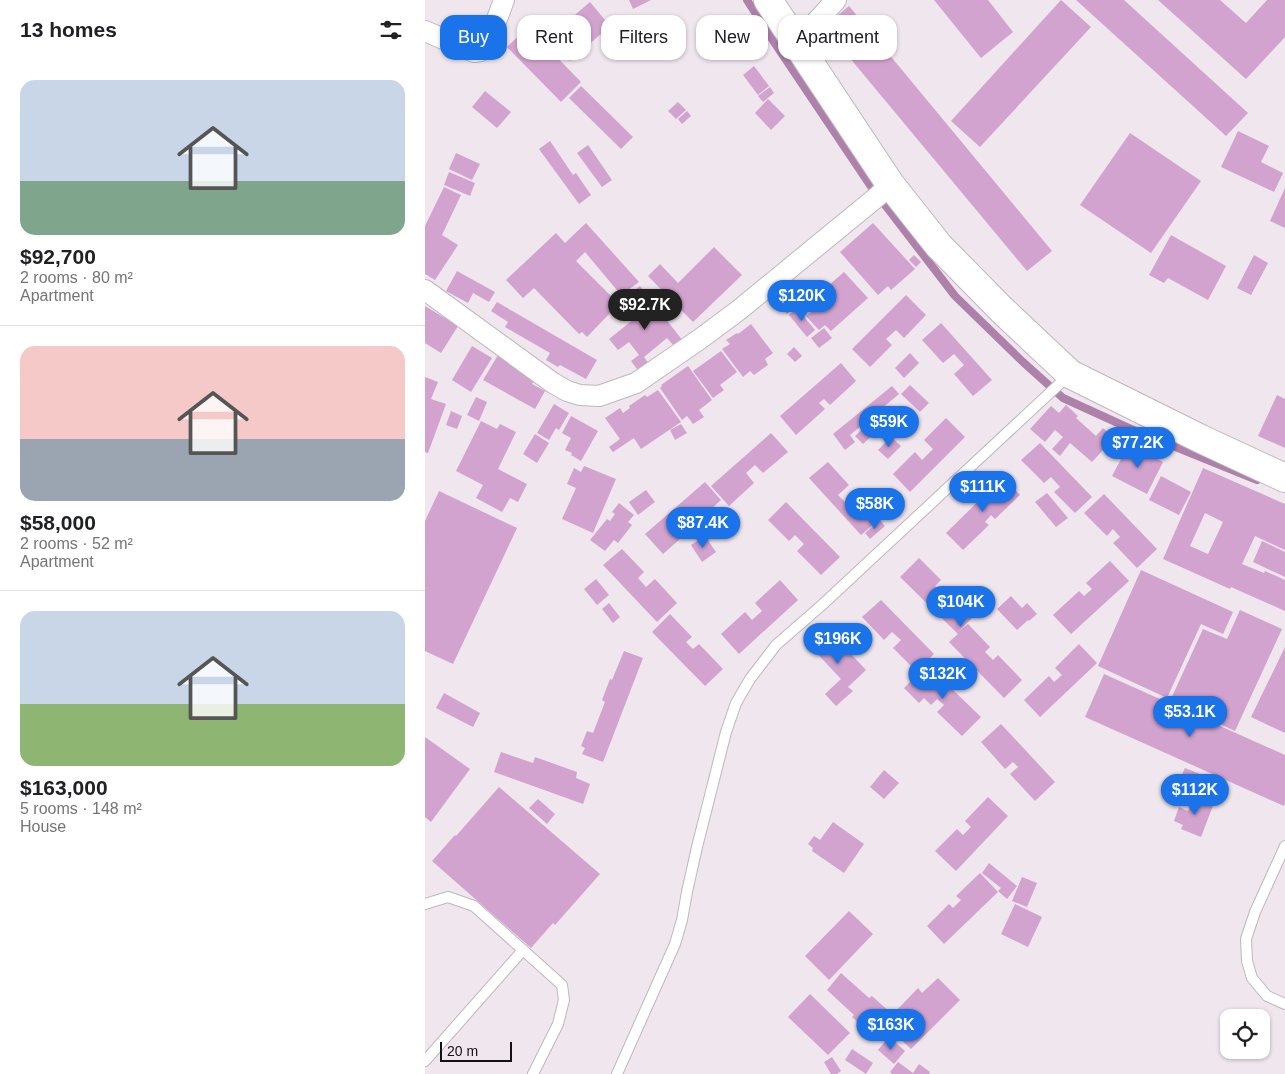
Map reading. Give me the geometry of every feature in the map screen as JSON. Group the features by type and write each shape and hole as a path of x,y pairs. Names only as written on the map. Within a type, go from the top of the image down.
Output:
{"street":[{"path":"425,31 474,52 481,51 487,46 504,0"},
{"path":"768,0 778,15"},
{"path":"823,15 836,0"},
{"path":"808,60 890,184 939,246 1002,310 1070,374 1285,478"},
{"path":"425,290 553,383 567,391 580,395 599,396 636,383 700,339 739,310 878,196 890,184"}],"lane":[{"path":"617,1074 675,944 682,920 697,847 727,732 736,703 750,679 776,646 1070,374"},
{"path":"1285,846 1255,912 1246,939 1247,960 1252,978 1267,996 1285,1004"},
{"path":"425,904 448,897 474,906 562,985 564,1000 558,1024 533,1074"},
{"path":"425,1061 523,950"}],"building":[{"path":"629,0 651,0 633,9"},
{"path":"934,0 988,0 1013,32 981,58"},
{"path":"1061,0 1091,27 980,147 951,121"},
{"path":"1076,0 1124,0 1248,113 1226,136"},
{"path":"1158,0 1220,0 1246,23 1267,0 1285,0 1285,37 1246,79"},
{"path":"590,2 601,15 601,34 591,43 591,15 575,15"},
{"path":"849,6 856,15 838,15"},
{"path":"517,37 517,57 507,47"},
{"path":"520,60 560,60 581,82 561,102"},
{"path":"851,60 894,60 1052,251 1027,271"},
{"path":"754,66 769,86 758,95 743,75"},
{"path":"581,86 633,137 621,149 569,98"},
{"path":"770,87 774,93 763,102 758,96"},
{"path":"485,91 511,112 497,128 472,107"},
{"path":"768,99 785,116 771,130 755,113"},
{"path":"678,102 686,110 676,119 668,111"},
{"path":"687,111 691,116 682,124 678,119"},
{"path":"1238,131 1269,146 1261,162 1283,173 1274,192 1221,167"},
{"path":"1130,133 1201,181 1151,253 1080,205"},
{"path":"550,141 573,175 576,173 591,195 579,204 539,149"},
{"path":"588,145 612,180 602,187 577,153"},
{"path":"456,153 480,164 472,180 449,169"},
{"path":"449,172 475,183 470,196 444,185"},
{"path":"444,187 461,195 442,235 458,245 435,280 425,274 425,226"},
{"path":"1285,188 1285,228 1270,221"},
{"path":"586,223 639,282 621,295 585,252 576,261 613,298 618,293 629,305 615,318 610,313 587,337 582,332 579,334 534,288 523,298 506,280 556,233 565,243"},
{"path":"873,223 915,269 891,290 888,286 878,295 840,252"},
{"path":"1171,235 1226,266 1208,300 1168,278 1164,283 1149,275"},
{"path":"714,247 742,275 693,322 648,276 660,264 678,283"},
{"path":"914,255 921,262 916,267 909,260"},
{"path":"1254,255 1268,263 1251,295 1237,288"},
{"path":"457,271 495,292 489,302 473,293 468,303 446,291"},
{"path":"844,272 868,298 831,331 825,325 819,330 806,316 811,312 805,306"},
{"path":"640,286 683,341 675,347 667,338 644,357 650,365 640,373 631,361 639,355 629,342 618,350 609,339 644,311 630,294"},
{"path":"785,291 797,305 787,314 775,300"},
{"path":"906,295 926,315 904,338 896,330 886,339 892,345 870,367 852,349"},
{"path":"497,302 597,360 586,379 546,360 550,353 505,327 508,322 491,311"},
{"path":"425,306 458,326 441,353 425,343"},
{"path":"797,308 815,330 807,337 789,315"},
{"path":"941,323 992,380 973,396 954,374 964,365 954,354 943,363 922,340"},
{"path":"751,324 773,353 765,359 768,365 754,375 750,371 743,377 722,349 730,344 726,340"},
{"path":"824,328 832,338 819,348 811,338"},
{"path":"472,346 492,358 471,392 452,380"},
{"path":"794,347 802,356 795,362 787,354"},
{"path":"721,351 737,372 720,385 724,390 713,398 693,371"},
{"path":"910,353 919,363 904,378 895,368"},
{"path":"498,355 537,377 532,384 545,391 535,409 483,380"},
{"path":"841,363 856,381 830,405 824,399 819,403 825,409 796,435 780,416"},
{"path":"688,366 712,400 699,410 704,417 693,424 687,416 682,420 660,388 661,385"},
{"path":"425,377 438,382 431,399 446,404 428,453 425,452"},
{"path":"910,385 929,403 920,412 901,394"},
{"path":"892,386 899,394 850,435 855,442 845,450 833,434"},
{"path":"658,390 681,422 641,449 634,438 613,452 609,447 620,439 605,418 620,408 623,413 630,408 629,406 645,395 647,397"},
{"path":"1277,395 1285,399 1285,448 1258,436"},
{"path":"476,397 487,402 479,421 467,415"},
{"path":"554,404 569,413 559,430 556,428 549,440 537,433"},
{"path":"1066,405 1078,416 1076,418 1096,436 1103,428 1114,438 1092,462 1070,443 1060,456 1052,449 1063,437 1055,430 1045,442 1030,429 1051,406 1059,413"},
{"path":"451,411 462,416 457,429 446,425"},
{"path":"571,416 598,431 581,461 565,450 571,438 562,433"},
{"path":"946,418 965,437 910,492 893,474 915,452 922,460 933,449 924,440"},
{"path":"481,421 497,429 500,424 516,432 498,469 527,484 518,502 510,498 502,512 476,498 483,485 456,471"},
{"path":"870,422 878,430 863,444 855,436"},
{"path":"681,424 687,433 675,440 670,430"},
{"path":"771,433 788,452 763,473 755,465 746,473 754,483 729,506 711,486"},
{"path":"535,434 549,443 537,463 523,454"},
{"path":"891,437 901,446 888,459 878,450"},
{"path":"1040,443 1092,497 1075,513 1054,492 1060,487 1051,477 1044,483 1021,460"},
{"path":"1129,444 1163,462 1147,494 1112,476"},
{"path":"828,462 849,485 838,495 846,503 857,494 880,519 861,535 809,478"},
{"path":"584,466 616,479 593,533 562,519 576,488 567,484 574,468 581,472"},
{"path":"1203,468 1285,504 1285,550 1255,536 1242,564 1285,580 1285,611 1163,559","holes":["1205,513 1223,522 1208,554 1190,546"]},
{"path":"1161,476 1191,492 1179,515 1149,500"},
{"path":"1003,477 1020,495 995,519 991,515 985,522 989,525 963,550 946,533"},
{"path":"705,482 721,500 698,521 693,515 683,524 689,531 663,554 645,534"},
{"path":"646,490 655,502 638,515 629,502"},
{"path":"439,491 517,528 453,664 425,651 425,521"},
{"path":"1047,493 1068,518 1056,527 1035,502"},
{"path":"1104,494 1157,549 1137,568 1113,543 1120,537 1113,529 1107,536 1084,513"},
{"path":"786,502 840,557 821,575 797,551 804,544 795,535 789,541 768,520"},
{"path":"619,503 634,515 628,522 632,525 618,543 614,540 605,551 590,540 607,519 610,521 615,514 612,512"},
{"path":"880,520 885,526 870,539 865,533"},
{"path":"705,536 716,552 702,562 691,545"},
{"path":"1262,541 1285,552 1285,577 1253,562"},
{"path":"622,549 644,572 638,578 646,587 655,579 677,603 657,622 603,565"},
{"path":"919,558 941,580 935,586 944,596 950,590 975,615 958,632 968,624 990,647 985,652 993,660 998,655 1022,680 1004,698 949,642 958,634 900,577"},
{"path":"1110,561 1129,581 1071,634 1053,615 1079,591 1084,596 1092,589 1086,583"},
{"path":"1141,570 1233,612 1223,634 1201,624 1167,698 1098,666"},
{"path":"596,579 609,595 597,605 584,589"},
{"path":"780,580 798,600 739,654 721,634 745,612 752,620 762,611 755,603"},
{"path":"1011,596 1022,608 1027,603 1037,614 1017,630 997,609"},
{"path":"881,600 934,654 916,671 893,648 901,640 892,632 884,640 862,617"},
{"path":"609,603 620,617 613,623 602,609"},
{"path":"1240,610 1282,629 1235,731 1170,701 1203,629 1227,639"},
{"path":"670,614 692,637 686,642 693,649 699,644 723,669 705,686 652,632"},
{"path":"827,628 866,670 848,687 853,691 836,706 825,694 841,679 809,645"},
{"path":"1079,644 1097,663 1040,717 1024,700 1049,676 1054,682 1062,675 1055,668"},
{"path":"1285,647 1285,733 1251,717"},
{"path":"624,651 643,658 603,762 582,754 585,748 581,746 587,731 593,733 605,702 602,700"},
{"path":"927,665 981,717 962,736 937,712 944,705 937,699 931,705 924,698 919,703 904,688"},
{"path":"1104,674 1285,755 1284,806 1085,717"},
{"path":"444,693 480,713 473,727 436,708"},
{"path":"1001,724 1055,782 1035,801 1010,774 1018,767 1013,762 1005,769 981,742"},
{"path":"425,737 470,769 431,822 425,817"},
{"path":"501,752 533,763 535,757 577,772 576,778 590,784 583,804 494,772"},
{"path":"1185,768 1200,774 1194,787 1179,781"},
{"path":"884,770 899,783 884,799 870,787"},
{"path":"499,787 600,874 555,925 553,923 531,948 432,861"},
{"path":"1194,796 1214,803 1201,837 1181,829 1183,825 1174,821 1179,807 1188,811"},
{"path":"988,797 1008,816 956,871 935,851 957,829 963,835 971,827 965,821"},
{"path":"538,799 555,814 547,824 529,808"},
{"path":"833,822 864,844 844,873 812,851 813,848 808,844 814,836 820,840"},
{"path":"989,863 1017,886 1007,899 998,891 1001,888 982,873"},
{"path":"980,873 998,892 944,944 927,926 949,904 953,908 961,900 956,896"},
{"path":"1022,877 1037,883 1027,907 1012,901"},
{"path":"1015,904 1042,917 1028,947 1001,934"},
{"path":"849,911 873,934 829,980 805,956"},
{"path":"841,973 869,998 872,996 893,1015 873,1036 827,990"},
{"path":"938,978 960,1000 911,1049 897,1036 907,1026 894,1013 918,988 922,993"},
{"path":"810,994 850,1033 828,1055 788,1017"},
{"path":"889,1037 905,1051 894,1064 878,1050"},
{"path":"852,1049 873,1063 866,1074 845,1060"},
{"path":"832,1057 841,1071 837,1074 831,1074 824,1062"},
{"path":"898,1062 913,1073 919,1064 930,1072 929,1074 892,1074 890,1072"}],"waterway":[{"path":"747,0 872,188 955,296 1023,362 1063,398 1131,429 1257,480"}]}
